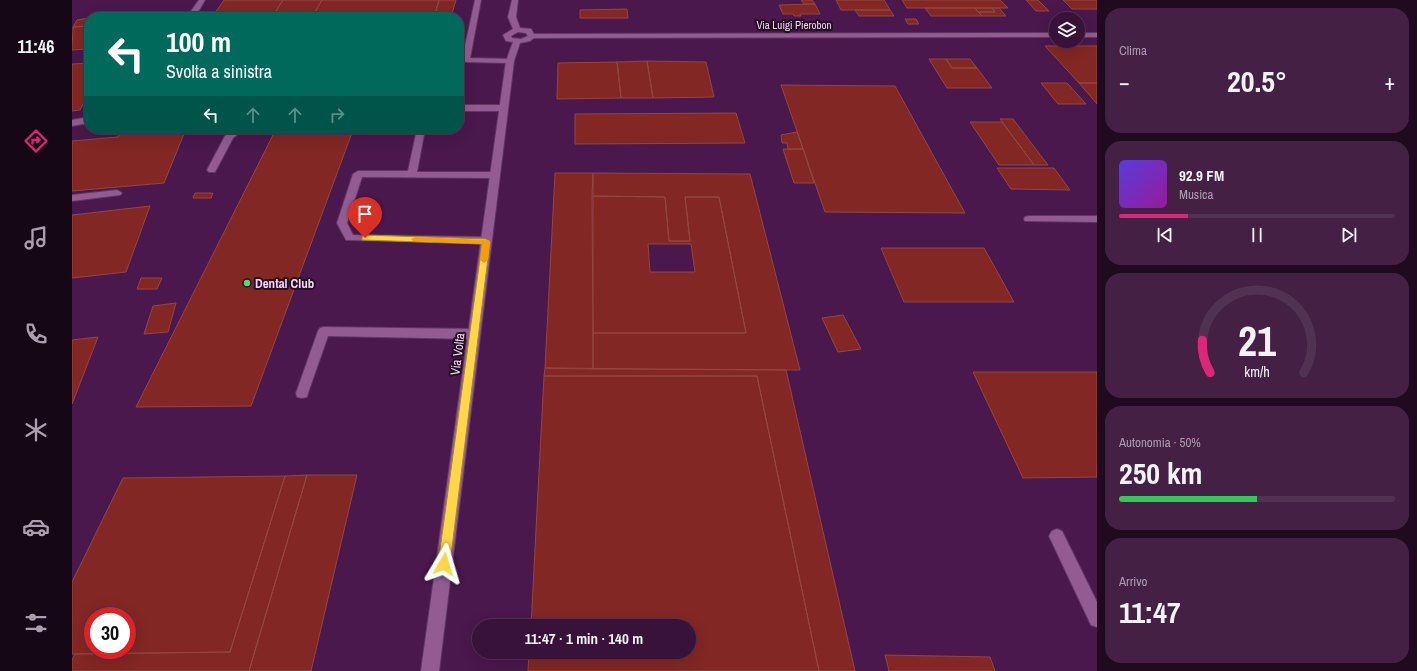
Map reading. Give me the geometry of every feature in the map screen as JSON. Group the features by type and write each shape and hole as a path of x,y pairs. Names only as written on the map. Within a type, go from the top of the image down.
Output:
{"street":[{"path":"194,12 202,0"},
{"path":"478,0 466,60 510,61"},
{"path":"515,0 512,17 517,36"},
{"path":"528,31 532,36 527,40 517,36 528,31"},
{"name":"Via Luigi Pierobon","path":"532,36 1049,35"},
{"path":"1085,35 1097,35"},
{"name":"Via Volta","path":"430,671 510,61 517,36"},
{"path":"464,108 504,108"},
{"path":"72,123 84,121"},
{"path":"212,170 229,136 232,134"},
{"path":"412,174 420,134"},
{"path":"486,242 350,238 342,223 358,174 495,175"},
{"path":"72,198 117,193"},
{"path":"1029,219 1097,219"},
{"path":"302,393 324,331 474,334"},
{"path":"1057,536 1097,620"}],"building":[{"path":"224,0 283,0 275,12 216,12"},
{"path":"283,0 322,0 315,12 275,12"},
{"path":"322,0 439,0 435,12 315,12"},
{"path":"439,0 456,0 452,12 435,12"},
{"path":"801,0 812,0 815,4 804,4"},
{"path":"836,0 884,0 890,10 841,10"},
{"path":"902,0 1000,0 1008,8 907,8"},
{"path":"1026,0 1038,0 1049,11 1036,11"},
{"path":"1063,0 1097,0 1097,9 1072,9"},
{"path":"815,4 820,14 800,14 801,16 783,14 779,5"},
{"path":"925,8 975,8 982,16 931,16"},
{"path":"975,8 992,8 995,12 978,12"},
{"path":"992,8 999,8 1006,16 982,16 978,12 995,12"},
{"path":"627,9 628,18 580,18 580,10"},
{"path":"855,10 890,10 894,16 859,16"},
{"path":"84,19 84,26 73,27 77,20"},
{"path":"905,19 916,19 919,24 908,24"},
{"path":"84,26 84,49 72,50 73,27"},
{"path":"1045,46 1049,46 1049,48 1085,48 1085,46 1097,46 1097,83 1079,83"},
{"path":"929,59 946,59 952,68 977,68 992,88 947,88"},
{"path":"946,59 970,59 977,68 952,68"},
{"path":"647,61 706,62 714,97 653,98"},
{"path":"647,61 653,98 621,98 617,62"},
{"path":"617,62 621,98 557,99 558,63"},
{"path":"84,63 84,102 80,110 72,111 72,64"},
{"path":"1041,83 1067,83 1086,104 1058,104"},
{"path":"1079,83 1097,83 1097,104"},
{"path":"781,85 895,86 965,213 825,212"},
{"path":"736,113 745,143 575,144 575,114"},
{"path":"1000,119 1013,119 1048,165 1034,165"},
{"path":"970,122 1002,122 1034,165 999,165"},
{"path":"797,132 803,149 788,149 787,143 782,143 781,135"},
{"path":"120,134 184,134 164,183 72,191 72,141 118,137"},
{"name":"Dental Club","path":"273,134 352,134 251,406 136,407"},
{"path":"783,149 803,149 814,183 794,183"},
{"path":"997,168 1054,168 1070,190 1011,189"},
{"path":"555,173 593,173 593,369 545,368"},
{"path":"593,173 750,174 800,370 593,369 593,333 746,333 719,197 685,197 690,241 669,241 665,197 592,196"},
{"path":"195,193 213,193 211,198 193,198"},
{"path":"592,196 665,197 669,241 690,241 685,197 719,197 746,333 593,333","holes":["648,244 691,244 695,272 650,272"]},
{"path":"150,206 126,272 72,278 72,215"},
{"path":"881,248 984,248 1014,302 904,302"},
{"path":"141,278 162,278 157,289 137,289"},
{"path":"176,303 168,332 144,334 153,306"},
{"path":"843,315 861,349 838,352 822,318"},
{"path":"98,337 72,404 72,340"},
{"path":"545,368 786,370 855,671 819,671 757,376 544,376"},
{"path":"973,372 1097,372 1097,477 1023,478"},
{"path":"544,376 757,376 819,671 528,671 529,659 696,659 696,619 531,619"},
{"path":"307,475 249,671 72,671 72,660 75,654 84,654 84,659 136,659 136,653 230,652 285,476"},
{"path":"307,475 357,475 311,671 249,671"},
{"path":"285,476 230,652 136,653 136,607 84,607 84,654 72,654 72,582 123,478"},
{"path":"885,655 990,657 995,671 889,671"}],"slow traffic":[{"path":"415,239 486,242 484,260"}],"place":[{"name":"Dental Club","path":"247,283"}],"route":[{"path":"365,238 486,242 444,564"}]}
